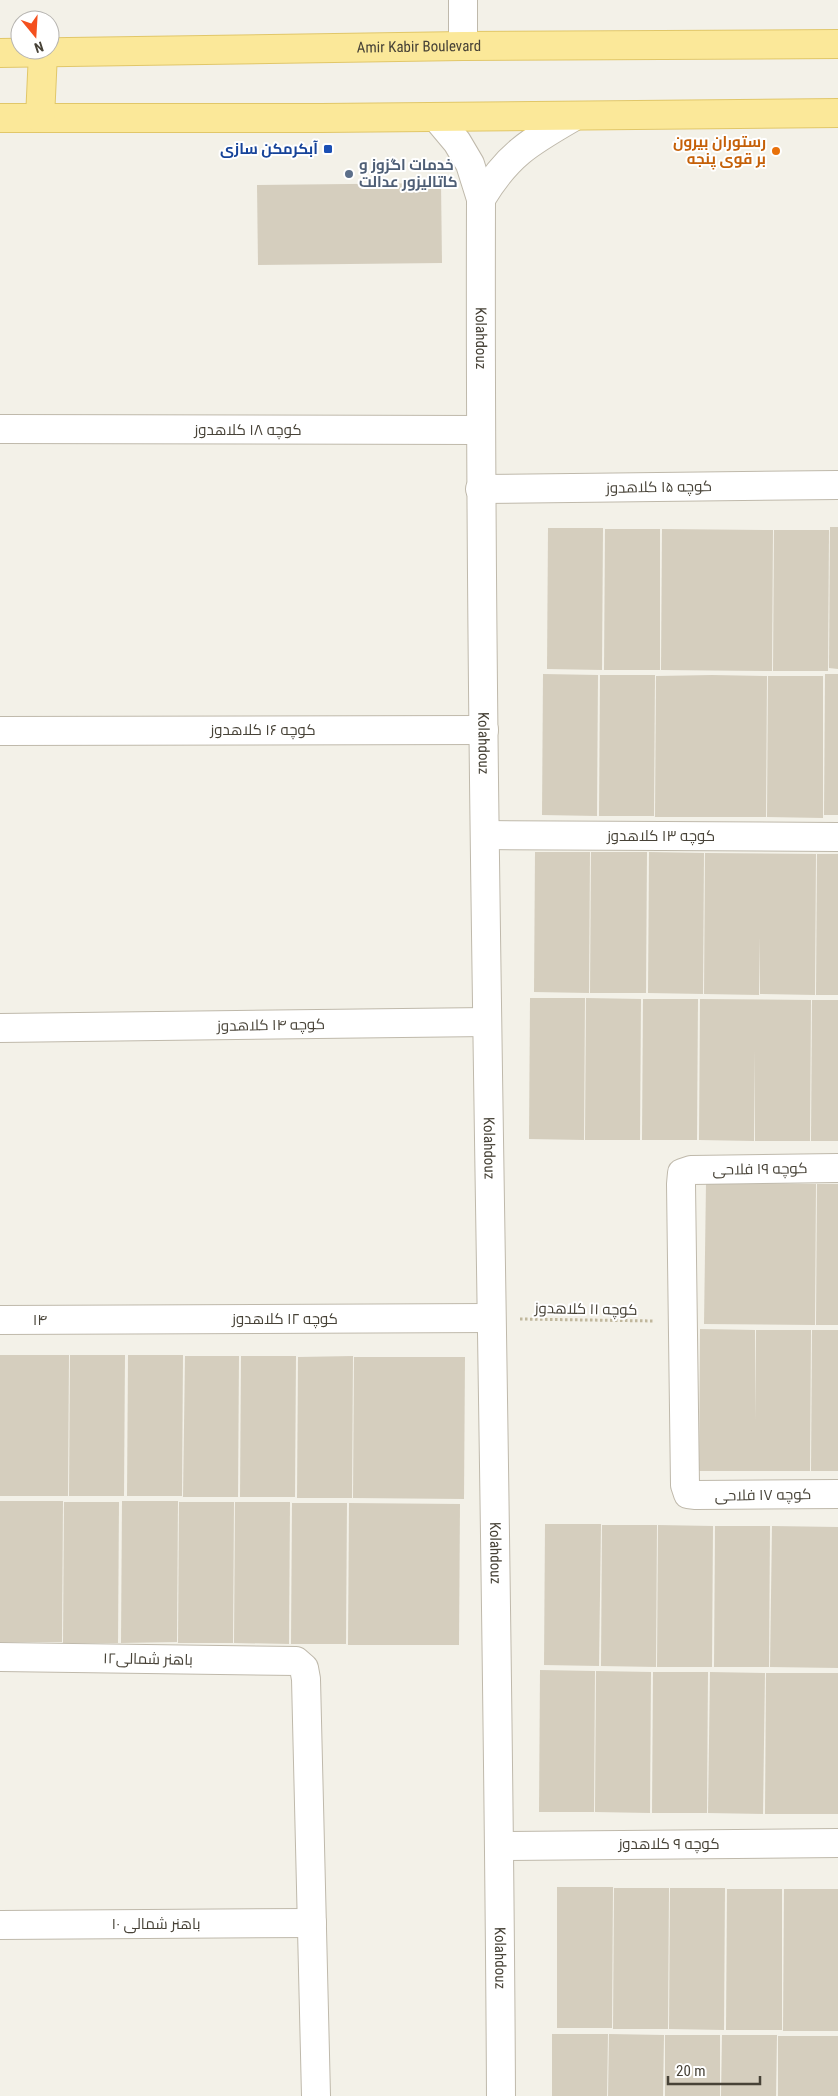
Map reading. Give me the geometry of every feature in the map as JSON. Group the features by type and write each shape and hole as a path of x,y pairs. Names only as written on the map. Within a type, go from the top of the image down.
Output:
{"main road":[{"name":"Amir Kabir Boulevard","path":"60,53 463,46 838,44"},
{"path":"40,118 43,60"},
{"path":"0,118 436,117 838,113"}],"street":[{"path":"463,0 463,46"},
{"path":"480,199 494,177 510,158 535,139 575,116"},
{"name":"Kolahdouz","path":"436,117 457,142 470,164 480,199 480,489 490,1318 500,1846 501,2096"},
{"name":"کوچه ۱۸ کلاهدوز","path":"8,429 480,430"},
{"name":"کوچه ۱۵ کلاهدوز","path":"480,489 838,485"},
{"name":"کوچه ۱۶ کلاهدوز","path":"0,730 484,730"},
{"name":"کوچه ۱۳ کلاهدوز","path":"484,835 838,837"},
{"name":"کوچه ۱۴ کلاهدوز","path":"0,1028 487,1022"},
{"name":"کوچه ۱۹ فلاحی","path":"682,1321 682,1172 691,1170 838,1168"},
{"name":"کوچه ۱۲ کلاهدوز","path":"79,1320 490,1318"},
{"name":"۱۴","path":"0,1320 79,1320"},
{"name":"کوچه ۱۷ فلاحی","path":"682,1321 685,1485 688,1494 838,1494"},
{"name":"باهنر شمالی۱۲","path":"0,1657 296,1661 304,1668 306,1679 312,1923"},
{"name":"کوچه ۹ کلاهدوز","path":"500,1846 838,1843"},
{"path":"312,1923 316,2096"},
{"name":"۱۰ باهنر شمالی","path":"0,1925 312,1923"}],"path":[{"name":"کوچه ۱۱ کلاهدوز","path":"490,1318 682,1321"}],"building":[{"path":"441,183 442,263 258,265 257,185"},
{"path":"830,527 838,527 838,669 829,668"},
{"path":"548,528 603,528 602,670 547,669"},
{"path":"605,529 660,529 660,670 604,670"},
{"path":"662,529 773,530 772,671 661,670"},
{"path":"774,530 829,530 828,671 773,671"},
{"path":"543,674 598,675 597,816 542,815"},
{"path":"825,674 838,674 838,815 824,815"},
{"path":"600,675 655,675 654,816 599,816"},
{"path":"656,676 767,676 766,817 655,817"},
{"path":"768,676 823,676 823,818 767,817"},
{"path":"535,852 590,852 589,993 534,992"},
{"path":"591,852 647,852 646,993 590,993"},
{"path":"649,852 704,853 703,994 648,993"},
{"path":"705,853 816,854 815,995 760,994 760,937 759,995 704,994"},
{"path":"817,854 838,854 838,995 816,995"},
{"path":"530,998 585,998 584,1140 529,1139"},
{"path":"586,998 641,999 640,1140 585,1140"},
{"path":"643,999 698,999 697,1140 642,1140"},
{"path":"700,999 811,1000 810,1141 755,1141 755,1050 754,1141 699,1140"},
{"path":"812,1000 838,1000 838,1141 811,1141"},
{"path":"706,1183 816,1184 815,1325 704,1324"},
{"path":"817,1184 838,1184 838,1325 816,1325"},
{"path":"700,1329 755,1330 755,1421 756,1330 811,1330 810,1471 699,1471"},
{"path":"812,1330 838,1330 838,1471 811,1471"},
{"path":"0,1355 69,1355 68,1496 0,1496"},
{"path":"70,1355 125,1355 124,1496 69,1496"},
{"path":"128,1355 183,1355 182,1496 127,1496"},
{"path":"185,1356 239,1356 238,1497 183,1497"},
{"path":"241,1356 296,1356 295,1497 240,1497"},
{"path":"353,1356 352,1498 297,1498 298,1357"},
{"path":"354,1357 465,1357 464,1499 353,1498"},
{"path":"0,1501 63,1501 62,1642 0,1642"},
{"path":"122,1501 178,1501 177,1642 121,1643"},
{"path":"64,1502 119,1502 118,1643 63,1643"},
{"path":"179,1502 234,1502 233,1643 178,1643"},
{"path":"235,1502 290,1502 289,1644 234,1643"},
{"path":"292,1503 347,1503 346,1644 291,1644"},
{"path":"349,1503 460,1504 459,1645 348,1645"},
{"path":"545,1524 601,1524 599,1666 544,1665"},
{"path":"602,1525 657,1525 656,1667 601,1666"},
{"path":"658,1525 713,1526 712,1667 657,1667"},
{"path":"715,1526 770,1526 769,1667 714,1667"},
{"path":"772,1526 838,1527 838,1668 770,1667"},
{"path":"540,1670 595,1671 594,1812 539,1812"},
{"path":"596,1671 651,1672 650,1813 595,1812"},
{"path":"653,1672 708,1672 707,1813 652,1813"},
{"path":"710,1672 765,1673 763,1814 708,1813"},
{"path":"766,1673 838,1673 838,1814 765,1814"},
{"path":"557,1887 613,1887 612,2028 557,2028"},
{"path":"614,1888 669,1888 668,2029 613,2029"},
{"path":"670,1888 725,1888 724,2030 669,2029"},
{"path":"727,1889 782,1889 782,2030 726,2030"},
{"path":"784,1889 838,1889 838,2031 783,2031"},
{"path":"552,2034 608,2034 607,2096 552,2096"},
{"path":"609,2034 664,2035 663,2096 608,2096"},
{"path":"665,2035 720,2035 720,2096 665,2096"},
{"path":"722,2035 777,2035 776,2096 721,2096"},
{"path":"778,2036 838,2036 838,2096 778,2096"}],"place":[{"name":"آبکرمکن سازی","path":"328,149"},
{"name":"رستوران بیرون بر قوی پنجه","path":"776,151"},
{"name":"خدمات اگزوز و کاتالیزور عدالت","path":"349,174"}]}
